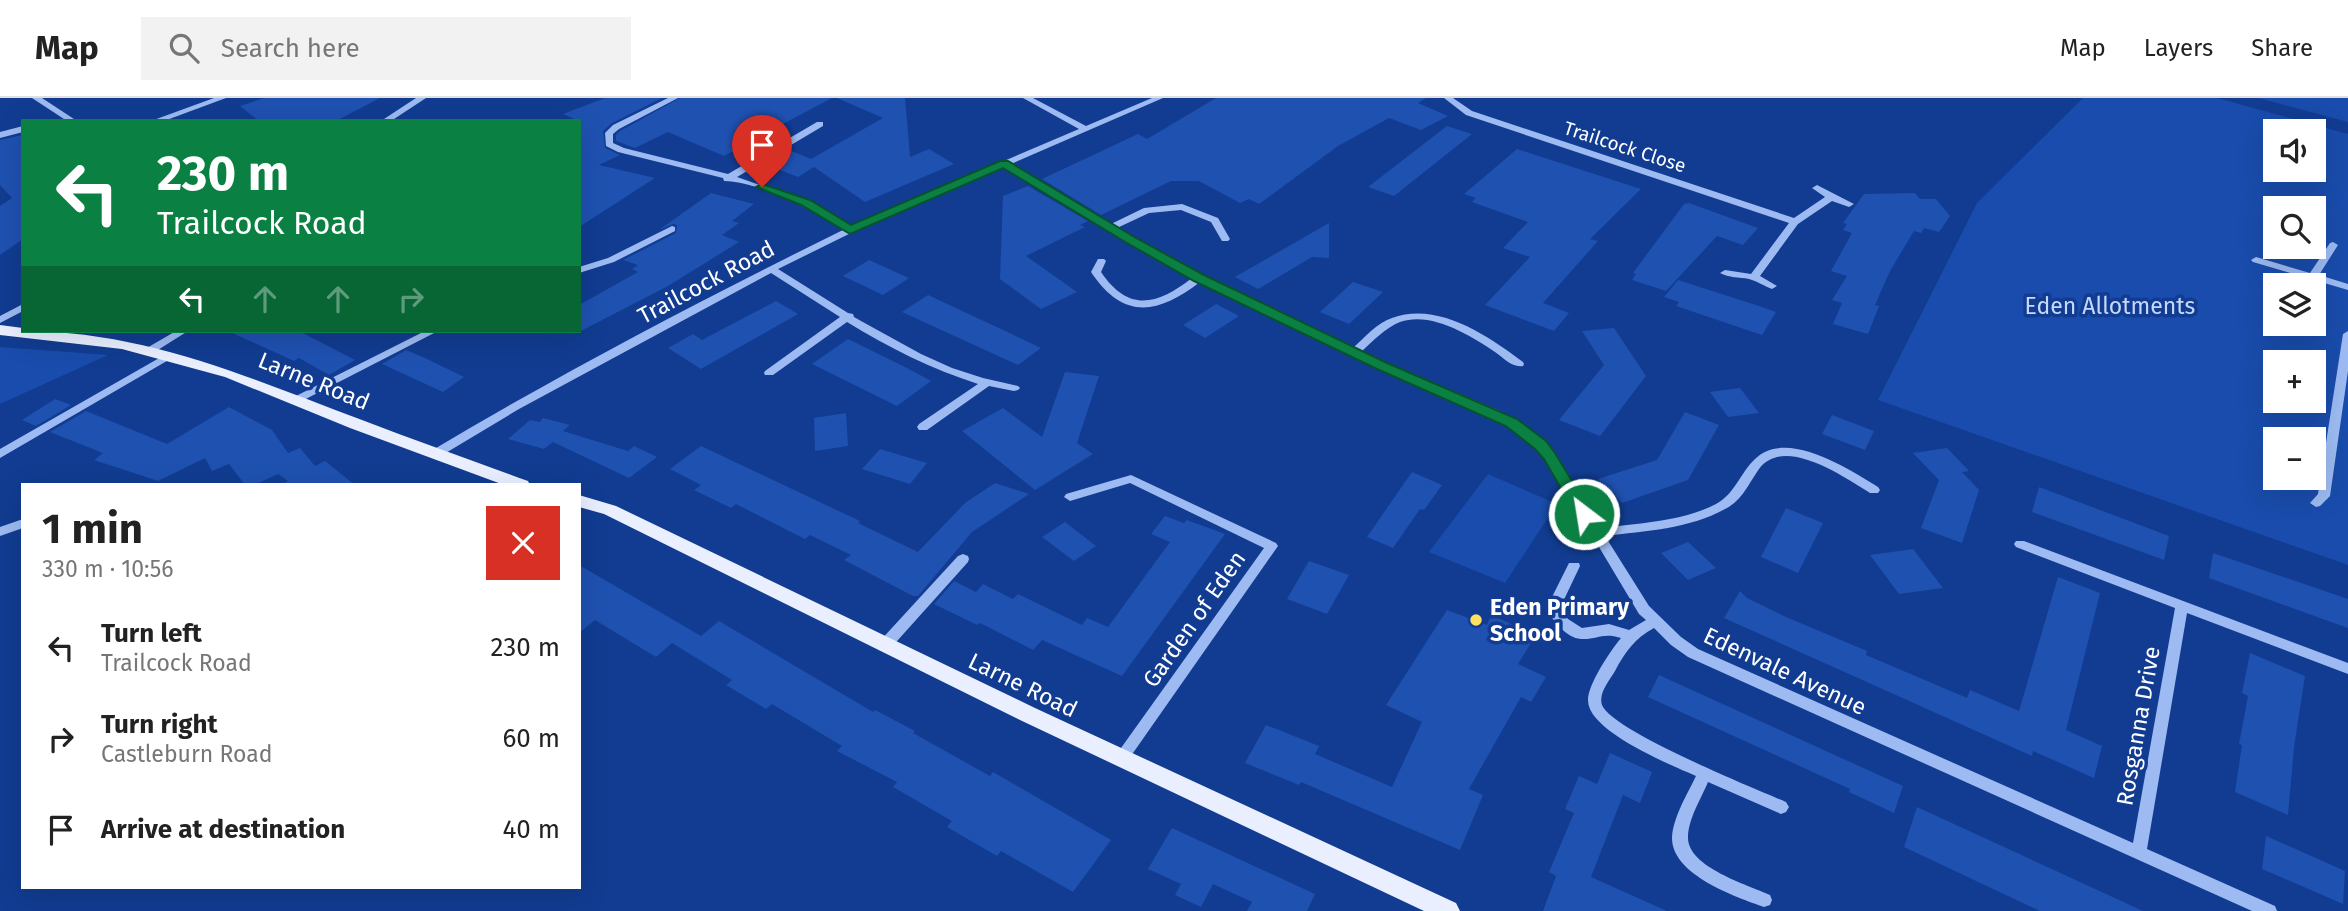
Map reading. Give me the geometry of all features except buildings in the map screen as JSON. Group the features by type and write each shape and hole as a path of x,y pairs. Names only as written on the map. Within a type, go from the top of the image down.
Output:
{"main road":[{"name":"Larne Road","path":"0,330 21,332"},
{"name":"Larne Road","path":"31,333 93,339 149,351 231,374 516,483"},
{"name":"Larne Road","path":"581,502 610,510 884,646 1448,911"}],"street":[{"path":"36,98 70,119"},
{"path":"161,119 222,98"},
{"path":"388,119 422,98"},
{"path":"674,98 614,128 609,134 608,143 621,150 727,178 806,203 850,230"},
{"path":"1027,98 1083,128"},
{"name":"Trailcock Road","path":"435,454 515,406 771,269 850,230 1083,128 1159,98"},
{"name":"Trailcock Close","path":"1448,98 1469,113 1795,222"},
{"path":"727,178 820,124"},
{"path":"0,135 21,130"},
{"name":"Edenvale Avenue","path":"1004,164 1199,278 1354,352 1496,414 1523,430 1550,456 1625,583 1654,622 1676,641 1713,664 2269,911"},
{"path":"1817,188 1849,204"},
{"path":"1754,277 1795,222 1831,197"},
{"path":"1111,228 1147,210 1182,207 1215,220 1226,239"},
{"path":"581,269 623,255 672,229"},
{"path":"2315,273 2333,245"},
{"path":"2256,260 2302,273"},
{"path":"1101,261 1096,272 1102,284 1116,296 1132,304 1149,306 1167,300 1199,278"},
{"path":"771,269 919,358 985,384 1014,388"},
{"path":"1725,273 1754,277 1772,286"},
{"path":"2326,280 2348,287"},
{"path":"0,320 21,308"},
{"path":"1354,352 1394,320 1426,316 1449,323 1486,342 1519,364"},
{"path":"769,373 849,317"},
{"path":"149,351 180,333"},
{"path":"294,400 429,333"},
{"path":"2316,503 2324,496 2348,334"},
{"path":"0,454 168,356"},
{"path":"923,427 985,384"},
{"path":"1595,533 1675,520 1722,506 1735,494 1761,460 1777,452 1795,453 1818,460 1874,490"},
{"name":"Garden of Eden","path":"1070,497 1131,478 1272,547 1121,759"},
{"path":"0,532 21,524"},
{"path":"2020,544 2348,669"},
{"path":"884,646 963,559"},
{"path":"1574,566 1553,609 1563,623 1580,634 1609,629 1629,635"},
{"name":"Rosganna Drive","path":"2139,853 2182,606"},
{"path":"1654,622 1629,635 1596,691 1594,701 1598,711 1622,733 1781,807"},
{"path":"1705,772 1682,832 1681,849 1693,865 1703,872 1765,900"}],"green space":[{"name":"Eden Allotments","path":"2083,98 2217,98 2293,119 2263,119 2263,182 2326,182 2326,128 2348,134 2348,565 1878,400 1977,203"},
{"path":"2258,98 2348,98 2348,122"},
{"path":"0,347 108,355 0,404"},
{"path":"1488,474 1557,504 1505,583 1429,552"}],"place":[{"name":"Eden Primary School","path":"1476,620"}],"route":[{"path":"762,187 806,203 850,230 1004,164 1131,241 1199,278 1382,366 1512,423 1541,445 1550,456 1584,514"}]}
